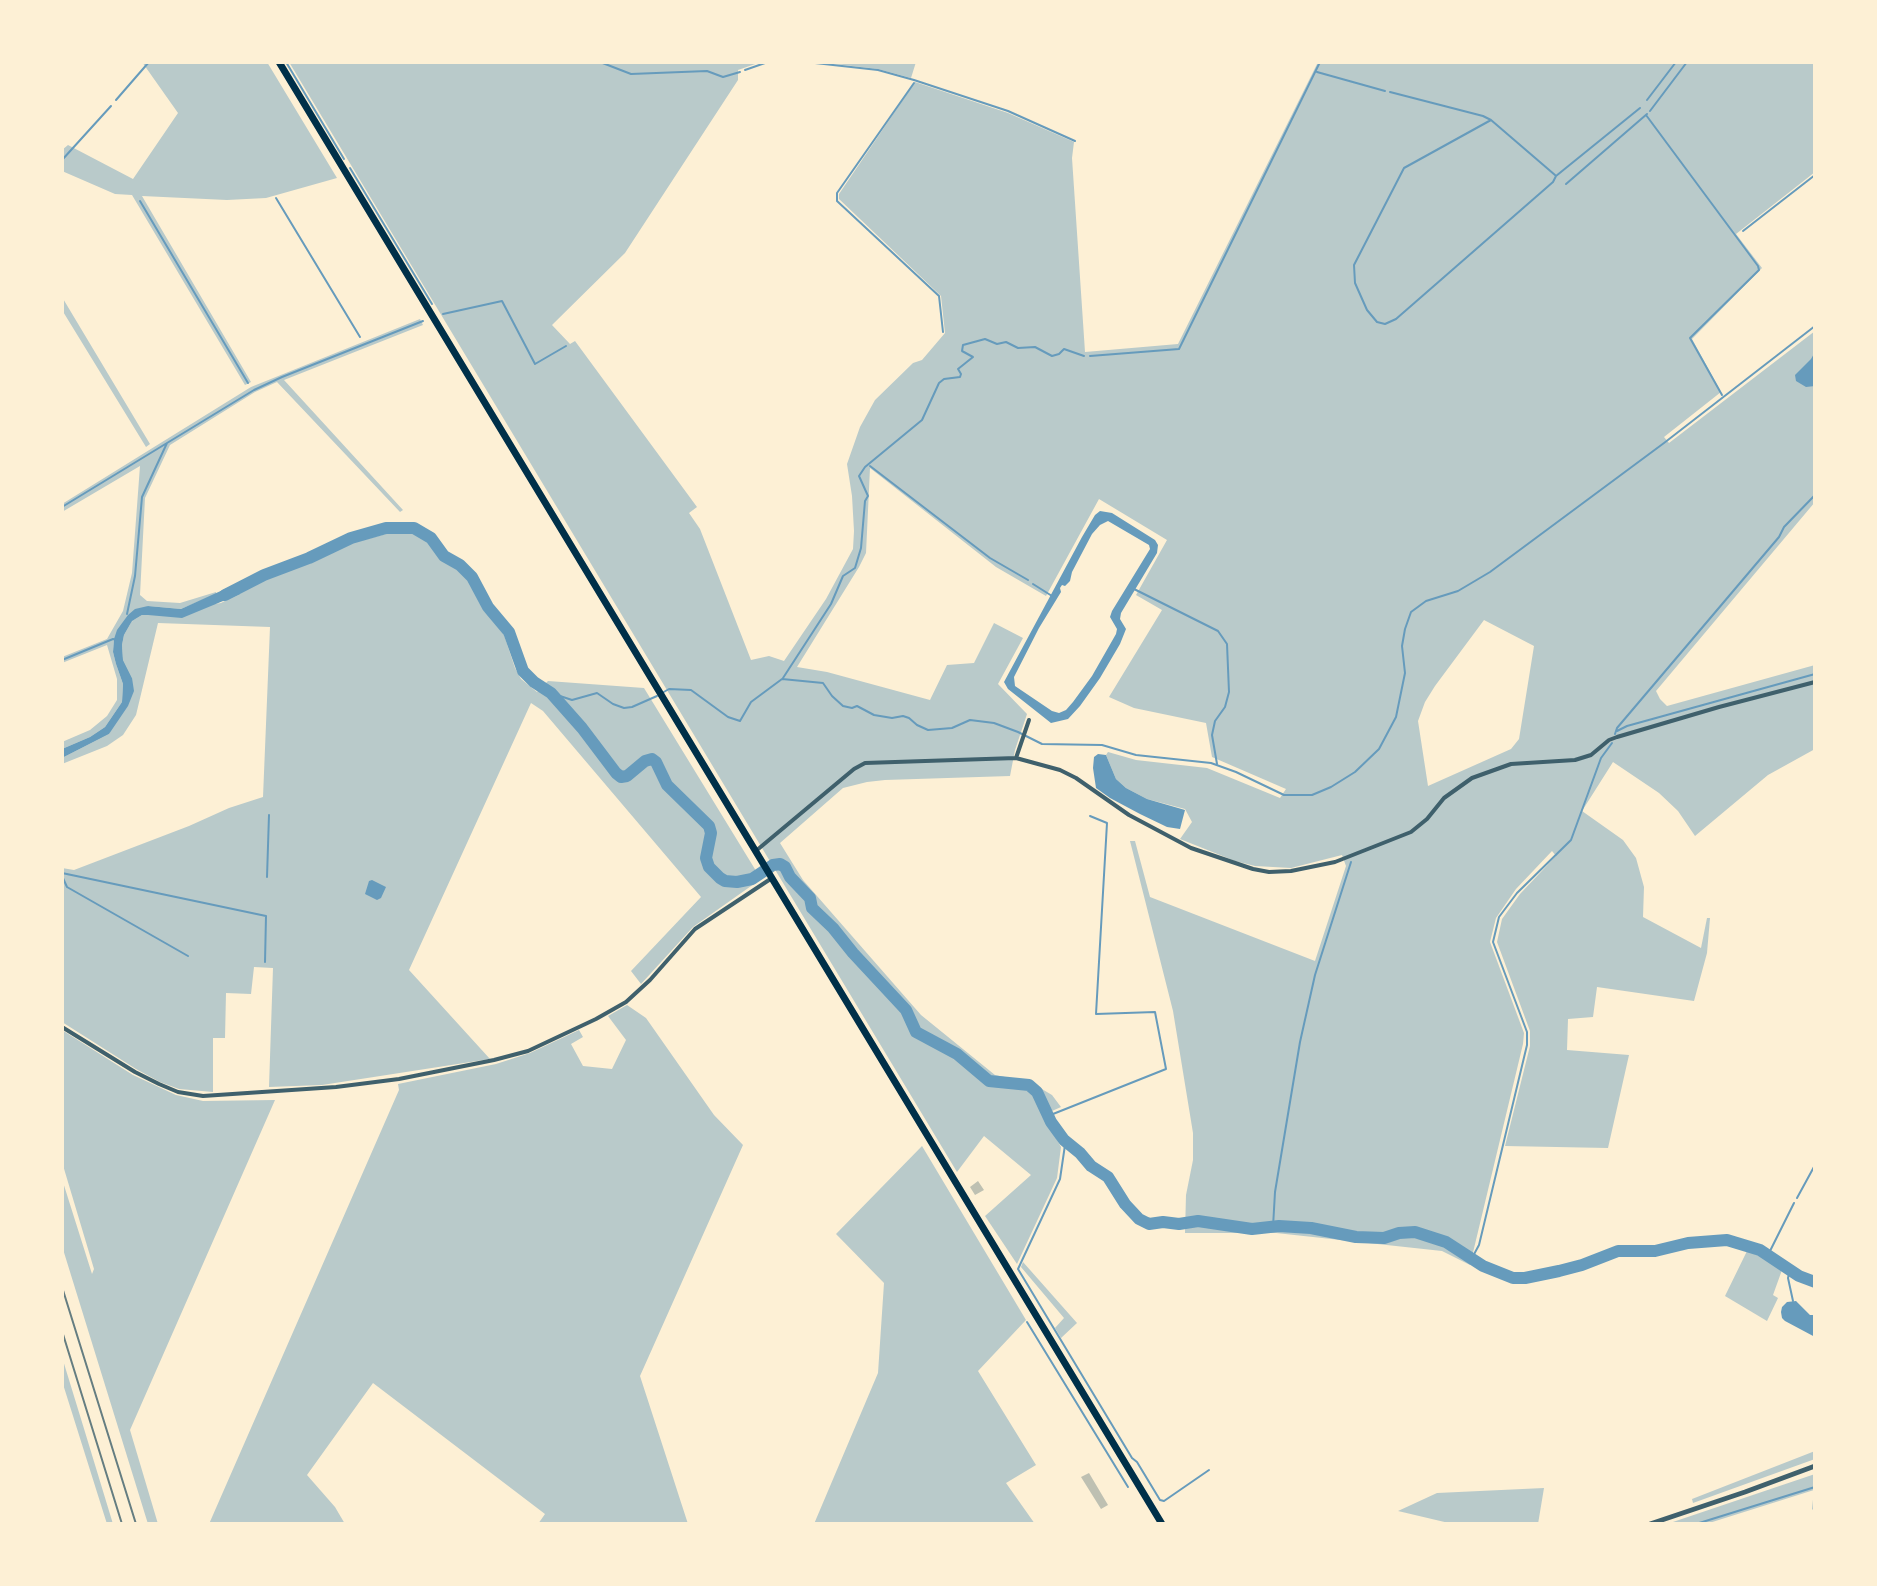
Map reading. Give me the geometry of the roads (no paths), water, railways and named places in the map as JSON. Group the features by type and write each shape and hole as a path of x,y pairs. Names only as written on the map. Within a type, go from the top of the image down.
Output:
{"main road":[{"path":"279,62 1162,1524"}],"street":[{"path":"756,851 865,763 1016,758 1060,770 1076,778 1129,815 1191,848 1253,869 1291,871 1335,862 1411,832 1427,819 1444,798 1472,778 1498,768 1511,764 1575,760 1591,755 1617,737 1815,682"},
{"path":"1016,758 1029,720"},
{"path":"62,1027 159,1084 178,1092 203,1096 336,1087 399,1079 494,1060 528,1051 626,1002 695,929 771,876"},
{"path":"1650,1524 1815,1466"}],"water":[{"path":"1815,352 1815,386 1806,387 1796,381 1795,375"},
{"path":"1100,511 1112,513 1155,540 1157,553 1121,613 1120,619 1126,629 1100,678 1068,719 1051,723 1008,689 1004,682 1095,515","holes":["1108,521 1149,545 1150,549 1112,611 1110,617 1117,629 1116,634 1092,676 1066,710 1059,713 1052,711 1015,686 1014,677 1061,592 1060,588 1070,581 1092,534 1100,525"]},
{"path":"236,584 240,594 182,618 142,615 132,621 122,645 123,660 132,678 134,691 128,706 109,734 62,758 62,749 105,727 122,702 123,684 113,652 117,630 128,615 135,609 148,606 181,609"},
{"path":"1106,755 1116,779 1126,788 1147,799 1185,810 1180,829 1167,827 1140,814 1096,788 1093,768 1094,757"},
{"path":"372,880 386,887 377,900 365,894"},
{"path":"1796,1301 1810,1315 1815,1315 1815,1337 1782,1318 1782,1307 1787,1302"}],"waterway":[{"path":"116,100 149,62"},
{"path":"286,62 344,159"},
{"path":"600,62 631,74 707,71 723,77 740,72"},
{"path":"745,70 778,62"},
{"path":"806,62 878,70 914,80 1008,111 1075,141"},
{"path":"1090,356 1179,349 1320,62"},
{"path":"1647,100 1676,62"},
{"path":"1650,111 1687,62"},
{"path":"1317,72 1385,91"},
{"path":"914,83 837,193 837,201 939,296 943,332"},
{"path":"1390,92 1491,120 1555,175"},
{"path":"62,160 111,106"},
{"path":"1491,120 1404,168 1354,265 1355,283 1367,310 1377,322 1385,324 1396,319 1553,182 1556,176 1640,108"},
{"path":"1566,184 1647,114"},
{"path":"1646,115 1758,266 1759,270 1690,338 1722,395"},
{"path":"350,168 432,304"},
{"path":"1743,231 1815,175"},
{"path":"276,198 360,337"},
{"path":"140,201 248,383"},
{"path":"443,314 502,301 535,364 566,346"},
{"path":"62,507 254,390 423,321"},
{"path":"662,693 669,689 691,690 728,717 740,721 751,702 782,679 823,683 843,706 857,706 874,715 903,716 928,730 952,728 970,720 994,723 1042,744 1102,745 1136,755 1211,763 1284,795 1312,795 1355,772 1379,749 1396,717 1405,673 1402,646 1411,612 1426,601 1458,591 1490,572 1815,326"},
{"path":"783,678 831,604 843,576 855,568 868,496 859,476 865,467 922,420 939,383 944,379 960,377 958,369 973,357 962,351 963,345 985,339 997,344 1006,342 1018,348 1035,347 1052,356 1064,349 1084,356"},
{"path":"127,614 135,576 142,497 167,443"},
{"path":"870,466 990,558 1028,580"},
{"path":"1615,734 1779,537 1784,527 1815,495"},
{"path":"225,595 351,538 386,528 414,528 431,538 444,556 472,577 488,607 509,632 523,671 551,693 616,773 621,777 627,776 645,761 652,759 656,762 667,785 709,826 711,833 706,858 709,867 720,878 737,882 752,879 773,865 785,867 810,898 812,908 906,1010 916,1032 957,1054 989,1081 1029,1085 1037,1092 1051,1122 1064,1140 1091,1166 1108,1177 1125,1204 1139,1219 1149,1224 1198,1221 1252,1229 1279,1226 1311,1228 1356,1237 1384,1238 1415,1232 1446,1242 1483,1266 1513,1278 1559,1271 1618,1251 1655,1251 1688,1243 1727,1240 1760,1250 1799,1276 1815,1282"},
{"path":"1033,584 1052,596"},
{"path":"1134,589 1218,631 1227,644 1229,692 1212,735 1217,764"},
{"path":"62,660 117,640"},
{"path":"1617,731 1815,674"},
{"path":"551,693 572,700 597,693 624,708 657,696"},
{"path":"1472,1258 1479,1245 1527,1045 1527,1032 1493,942 1499,917 1517,893 1571,840 1601,758 1612,743"},
{"path":"267,877 269,815"},
{"path":"1048,1116 1166,1069 1155,1012 1096,1014 1107,823 1090,816"},
{"path":"1273,1227 1275,1192 1300,1042 1315,975 1351,862"},
{"path":"62,873 266,916 265,962"},
{"path":"62,876 67,887 188,956"},
{"path":"1064,1140 1060,1179 1018,1269 1160,1500 1164,1501 1209,1470"},
{"path":"1797,1198 1815,1165"},
{"path":"1768,1255 1794,1203"},
{"path":"1790,1270 1788,1278 1793,1301"},
{"path":"1027,1322 1128,1487"},
{"path":"1696,1524 1815,1487"}],"railway":[{"path":"62,1287 136,1524"},
{"path":"62,1331 122,1524"}]}
